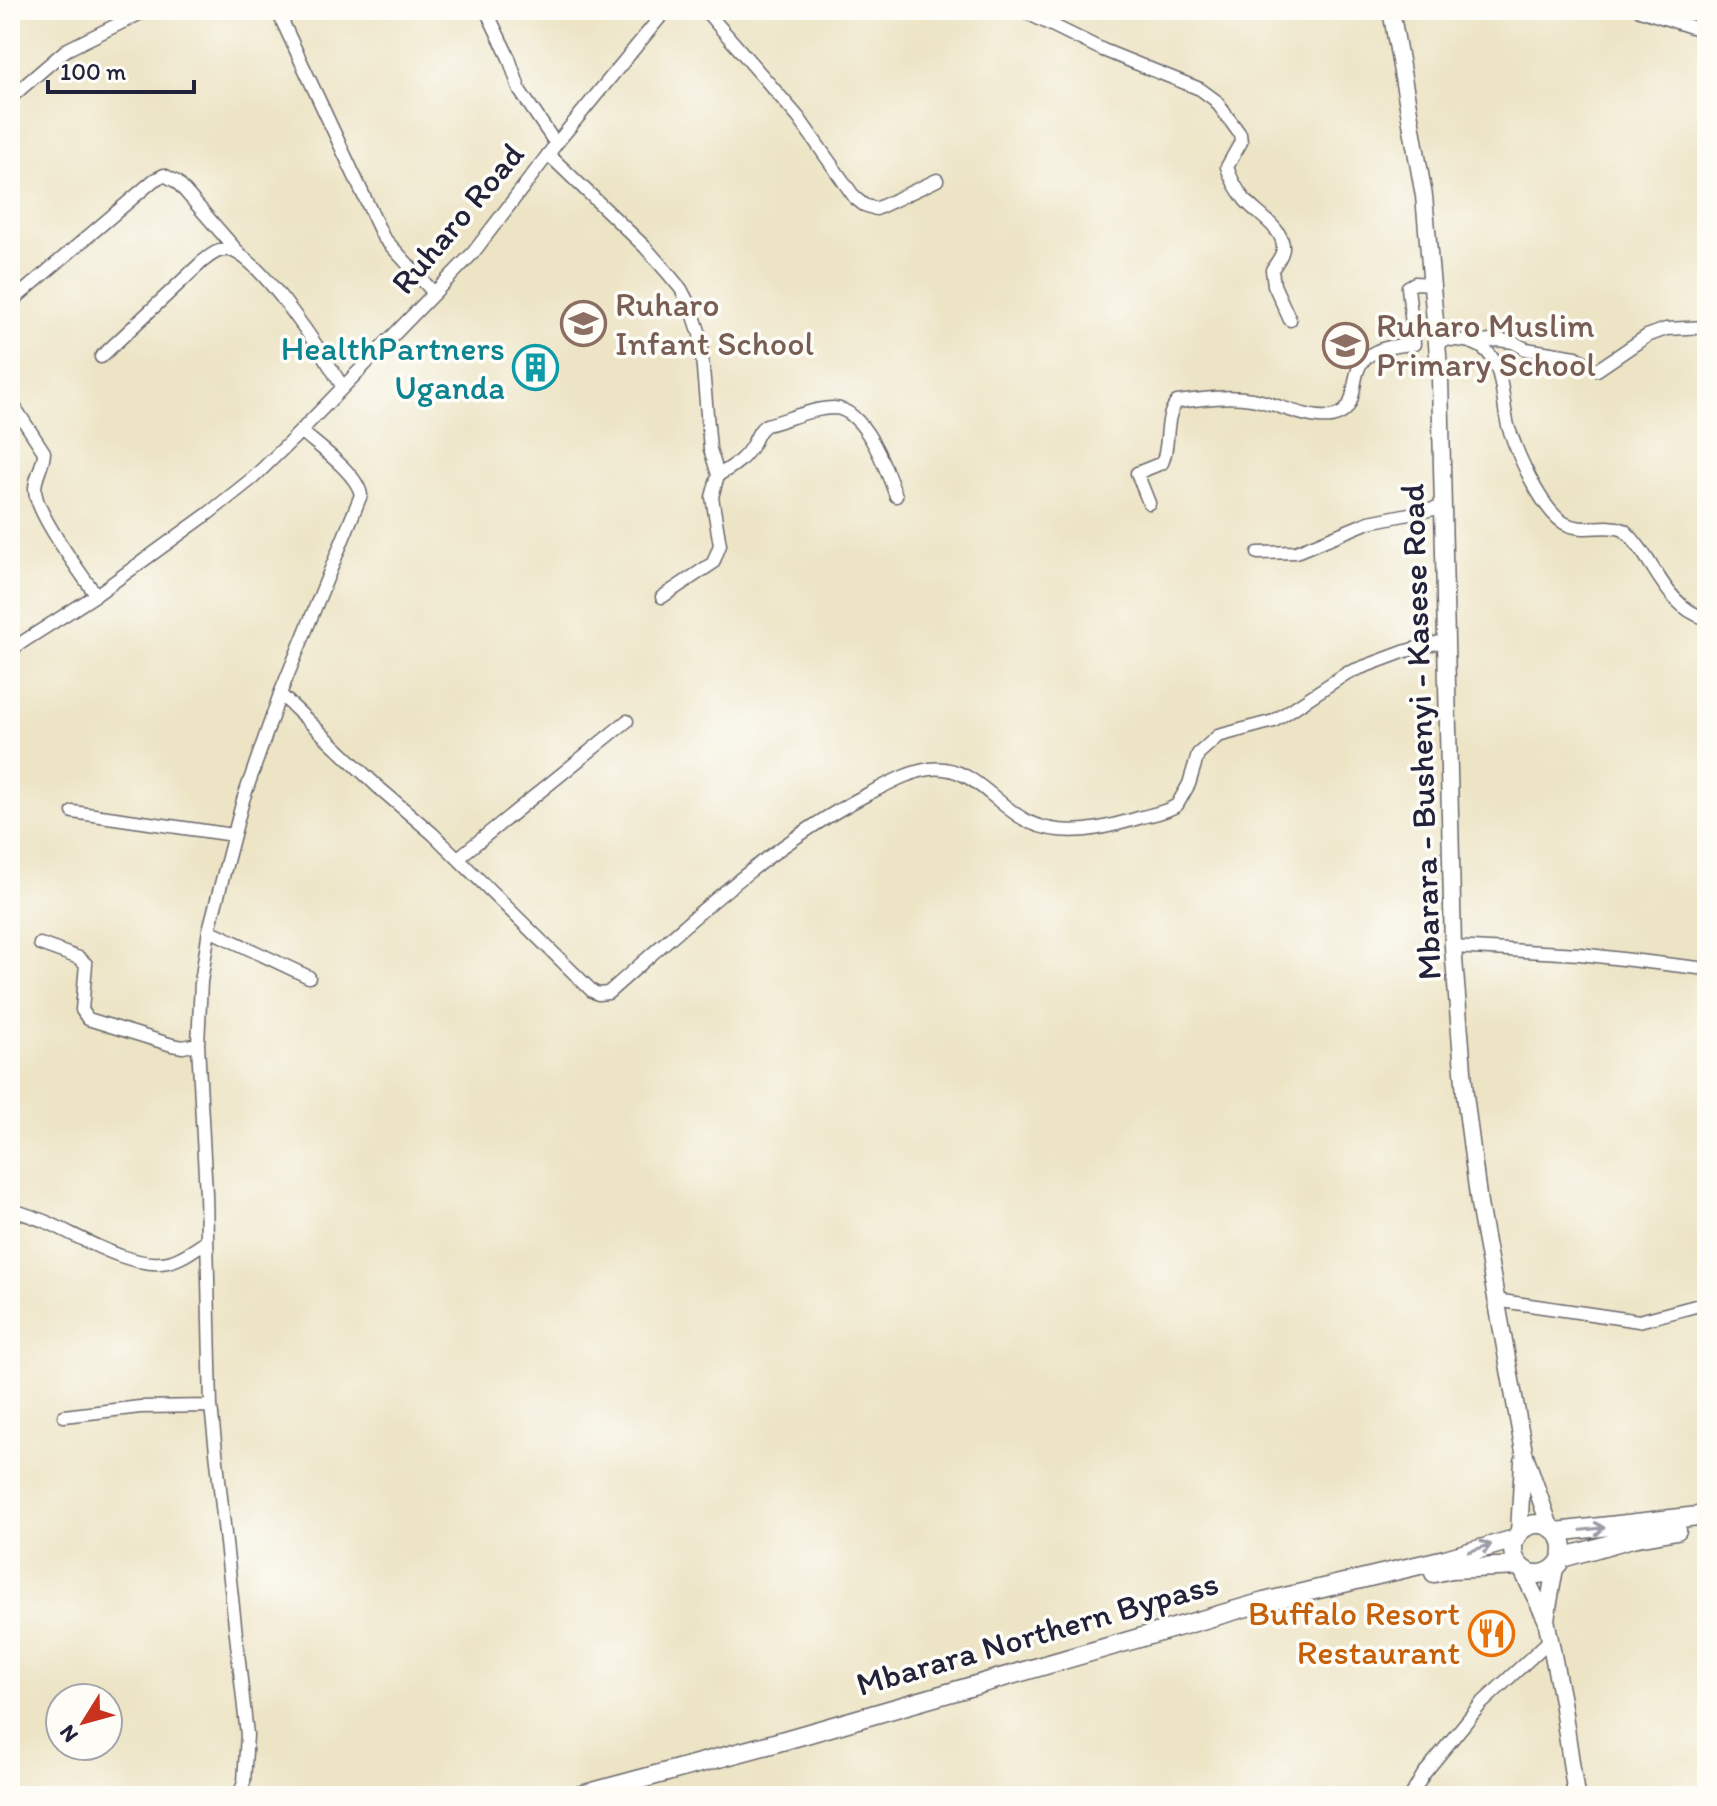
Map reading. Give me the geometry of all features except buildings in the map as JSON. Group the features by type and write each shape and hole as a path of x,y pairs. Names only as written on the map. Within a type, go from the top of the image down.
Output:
{"highway":[{"name":"Mbarara Northern Bypass","path":"578,1796 771,1744 1264,1602 1445,1559 1517,1536 1533,1525 1553,1530 1707,1515"},
{"path":"1517,1536 1513,1554 1520,1566 1533,1574 1549,1572 1558,1563 1632,1538 1707,1526"},
{"path":"1553,1530 1563,1547 1558,1563"},
{"path":"609,1796 1298,1603 1451,1569 1520,1566"}],"main road":[{"name":"Mbarara - Bushenyi - Kasese Road","path":"1391,10 1424,196 1440,378 1453,947 1465,1095 1495,1300 1524,1452 1553,1530"},
{"name":"Mbarara - Bushenyi - Kasese Road","path":"1517,1536 1524,1452"},
{"path":"1546,1619 1558,1563"},
{"path":"1520,1566 1546,1619 1551,1639 1576,1796"}],"street":[{"path":"10,98 66,50 147,10"},
{"path":"277,10 383,237 434,293"},
{"path":"486,10 509,58 520,91 552,149 681,289 700,334 710,449 718,475 712,497 719,555 713,563 662,597"},
{"name":"Ruharo Road","path":"11,649 96,595 253,478 473,253 552,149 666,10"},
{"path":"705,10 798,117 845,185 864,205 876,209 937,180"},
{"path":"1021,10 1050,16 1103,50 1200,89 1215,100 1240,134 1241,142 1227,167 1231,179 1245,201 1272,226 1282,243 1283,252 1272,270 1274,285 1290,320"},
{"path":"1640,10 1707,32"},
{"path":"10,303 154,180 164,175 177,182 240,255"},
{"path":"101,357 202,262 219,250 227,250 250,262 322,352 342,386"},
{"path":"1149,503 1137,473 1162,463 1170,413 1177,402 1250,398 1317,417 1340,413 1349,406 1355,393 1359,365 1368,356 1377,351 1414,344 1408,287 1415,283 1431,284"},
{"path":"1436,339 1475,343 1513,342 1526,349 1576,357 1597,370 1647,336 1666,329 1707,327"},
{"path":"1475,343 1492,359 1501,376 1508,427 1549,510 1562,522 1579,530 1616,527 1624,530 1678,603 1691,613 1707,619"},
{"path":"10,400 44,452 35,486 41,510 96,595"},
{"path":"718,475 742,459 766,425 836,408 850,412 868,434 885,465 896,496"},
{"path":"239,1796 247,1756 246,1720 211,1406 198,1044 201,982 209,930 233,835 261,743 361,495 358,485 350,476 301,431"},
{"path":"1258,553 1296,552 1369,522 1444,507"},
{"path":"280,694 458,858 592,991 604,994 729,887 815,823 900,778 928,769 947,769 986,789 1027,821 1053,831 1114,826 1177,805 1189,784 1198,754 1218,736 1274,721 1347,673 1406,651 1447,640"},
{"path":"458,858 627,721"},
{"path":"73,812 132,818 233,835"},
{"path":"209,930 309,977"},
{"path":"40,944 79,958 86,964 82,1010 88,1019 172,1045 198,1044"},
{"path":"1453,947 1580,954 1707,969"},
{"path":"10,1209 111,1252 141,1261 167,1263 207,1241"},
{"path":"1495,1300 1639,1321 1707,1303"},
{"path":"64,1416 140,1407 211,1406"},
{"path":"1411,1796 1423,1775 1480,1705 1551,1639"}],"place":[{"name":"Ruharo Infant School","path":"584,324"},
{"name":"Ruharo Muslim Primary School","path":"1345,345"},
{"name":"HealthPartners Uganda","path":"536,368"},
{"name":"Buffalo Resort Restaurant","path":"1491,1633"}]}
